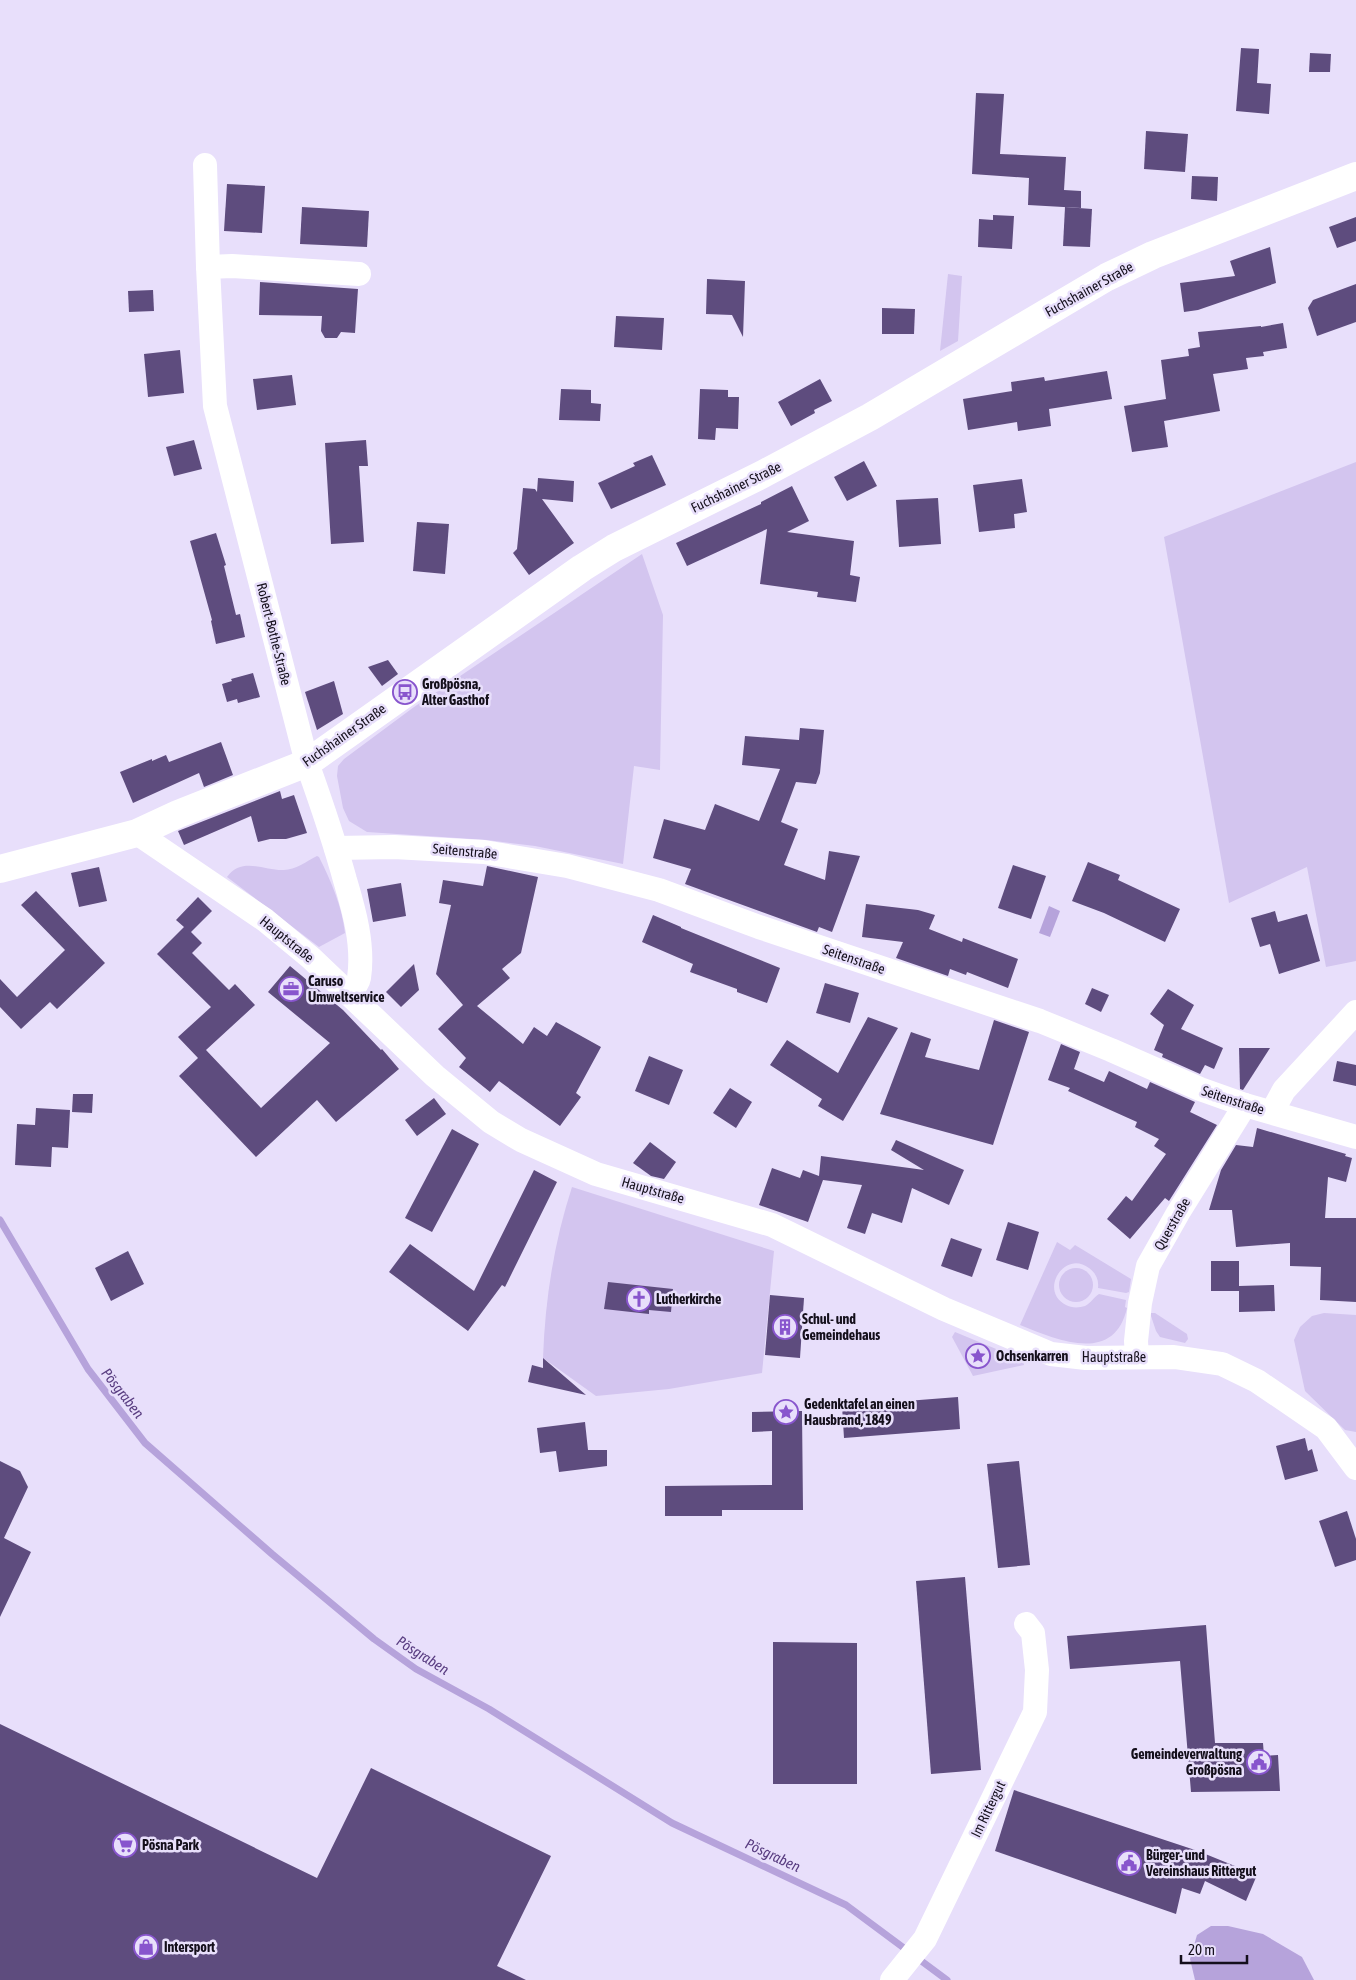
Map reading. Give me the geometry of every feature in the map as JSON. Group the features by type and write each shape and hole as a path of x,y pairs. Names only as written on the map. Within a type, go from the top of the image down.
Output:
{"street":[{"name":"Robert-Bothe-Straße","path":"205,165 215,406 307,763 336,848 350,897 357,931 359,977 357,984 348,993"},
{"name":"Fuchshainer Straße","path":"137,833 178,814 307,763 574,573 614,548 763,474 870,417 1107,277 1153,255 1356,176"},
{"path":"208,267 232,266 359,274"},
{"path":"0,869 137,833"},
{"name":"Hauptstraße","path":"137,833 264,920 311,958 435,1076 491,1122 521,1140 596,1174 772,1225 944,1310 1051,1354 1086,1358 1174,1357 1222,1364 1257,1381 1326,1428 1356,1468"},
{"name":"Seitenstraße","path":"336,848 394,846 484,852 567,866 659,890 760,927 1040,1021 1200,1089 1245,1105 1356,1137"},
{"path":"1272,1112 1284,1090 1356,1012"},
{"name":"Querstraße","path":"1137,1357 1136,1341 1140,1303 1148,1266 1178,1213 1245,1105"},
{"name":"Im Rittergut","path":"892,1980 925,1939 1035,1712 1037,1670 1033,1633 1026,1624"}],"shaded area":[{"path":"948,274 962,276 958,341 940,351"},
{"path":"1356,462 1356,961 1326,967 1307,867 1229,903 1164,537"},
{"path":"642,554 663,615 660,770 634,766 623,864 535,846 487,840 367,832 349,821 343,808 337,776 338,766 344,759 414,707"},
{"path":"317,856 335,894 345,933 319,947 227,877 240,867 247,866 288,870"},
{"path":"1049,906 1060,911 1050,937 1039,933"},
{"path":"572,1187 774,1251 762,1373 669,1389 596,1396 543,1358 546,1315 555,1250"},
{"path":"1057,1242 1070,1250 1075,1245 1131,1279 1129,1292 1126,1293 1098,1288 1094,1272 1080,1264 1071,1264 1058,1274 1055,1282 1054,1291 1058,1299 1070,1307 1085,1306 1099,1294 1126,1300 1125,1307 1127,1308 1120,1326 1110,1337 1097,1342 1082,1344 1050,1337 1020,1325"},
{"path":"1076,1268 1088,1273 1093,1285 1088,1297 1076,1302 1064,1297 1059,1285 1064,1273"},
{"path":"1150,1313 1155,1313 1187,1334 1188,1339 1185,1343 1160,1337"},
{"path":"1324,1313 1356,1315 1356,1432 1345,1430 1305,1391 1294,1340 1300,1327 1312,1316"},
{"path":"955,1332 1023,1360 1024,1365 973,1376 952,1337"},
{"path":"1211,1926 1228,1926 1263,1934 1302,1957 1314,1980 1195,1980 1190,1959 1197,1935"}],"building":[{"path":"1241,48 1259,49 1257,83 1271,84 1269,114 1236,111"},
{"path":"1310,53 1331,54 1330,72 1309,72"},
{"path":"976,93 1004,94 1000,154 1066,157 1064,190 1081,191 1081,208 1028,205 1029,178 972,174"},
{"path":"1146,131 1188,134 1185,172 1144,169"},
{"path":"1192,176 1218,177 1217,201 1191,199"},
{"path":"227,184 265,186 262,233 224,231"},
{"path":"302,207 369,211 367,247 300,244"},
{"path":"1065,207 1092,209 1090,247 1063,246"},
{"path":"993,215 1014,216 1012,249 978,247 979,219 993,220"},
{"path":"1356,217 1356,241 1337,248 1329,227"},
{"path":"1270,247 1276,283 1198,310 1184,312 1180,283 1235,276 1230,261"},
{"path":"707,279 745,281 743,337 732,315 706,314"},
{"path":"260,282 358,289 355,333 341,332 337,338 325,338 321,331 322,316 259,315"},
{"path":"1356,284 1356,322 1317,336 1308,308 1313,300"},
{"path":"153,290 154,311 129,312 128,291"},
{"path":"882,308 915,309 914,334 882,334"},
{"path":"616,316 664,318 662,350 614,347"},
{"path":"1283,323 1287,348 1263,352 1264,356 1246,358 1248,369 1213,374 1220,411 1164,421 1168,447 1132,452 1124,406 1166,399 1161,360 1189,356 1188,349 1200,347 1198,332 1261,327"},
{"path":"180,350 184,393 148,397 144,354"},
{"path":"1107,371 1112,399 1049,409 1051,426 1018,431 1017,422 968,430 963,399 1012,391 1011,382 1044,377 1045,381"},
{"path":"292,375 296,405 257,410 253,379"},
{"path":"820,379 832,401 814,410 815,413 791,426 778,402"},
{"path":"561,389 591,390 591,403 601,404 600,421 559,420"},
{"path":"700,389 728,390 728,397 739,397 738,429 716,428 715,440 698,439"},
{"path":"194,440 202,469 174,476 166,447"},
{"path":"366,440 368,466 359,466 364,542 331,544 325,443"},
{"path":"652,455 666,485 611,509 598,483 635,466 633,463"},
{"path":"864,461 877,486 847,501 834,477"},
{"path":"538,478 574,481 573,502 542,499 574,543 529,575 513,553 517,549 523,488 535,489 537,492"},
{"path":"1022,479 1027,512 1014,514 1015,528 979,532 973,485"},
{"path":"792,486 809,521 787,532 854,541 850,575 860,577 856,602 817,597 818,592 760,584 767,529 687,566 676,543 761,504 761,502"},
{"path":"938,498 941,544 899,547 896,500"},
{"path":"417,522 449,524 445,574 413,571"},
{"path":"216,533 226,565 224,566 236,615 240,614 245,637 216,644 212,620 190,541"},
{"path":"388,660 398,674 382,686 368,667"},
{"path":"253,673 260,697 238,703 237,699 227,702 222,684 232,681 231,679"},
{"path":"334,681 343,714 317,730 305,692"},
{"path":"800,728 824,730 820,773 816,784 796,782 781,822 798,829 784,865 825,880 829,851 860,856 832,932 819,927 817,932 685,884 691,869 653,858 664,819 705,830 715,804 759,821 780,769 742,765 745,736 799,740"},
{"path":"221,742 233,775 204,787 199,773 133,803 120,772 166,755 169,762"},
{"path":"280,791 282,799 294,795 307,833 286,839 270,839 258,842 251,816 184,845 178,831"},
{"path":"1088,862 1120,875 1118,880 1180,909 1165,942 1104,913 1072,901"},
{"path":"1013,865 1046,876 1031,919 998,908"},
{"path":"487,866 538,877 521,953 502,969 510,978 477,1006 523,1044 534,1027 547,1036 556,1022 601,1047 576,1093 581,1097 560,1126 499,1081 490,1092 459,1067 466,1058 438,1029 463,1005 436,974 451,905 439,903 443,880 483,886"},
{"path":"99,867 107,901 79,907 71,873"},
{"path":"401,883 406,916 373,922 367,889"},
{"path":"36,891 105,963 57,1009 50,1002 21,1029 0,1007 0,979 17,997 65,950 21,905"},
{"path":"198,897 212,911 191,932 202,943 192,953 229,990 235,984 255,1005 206,1050 261,1108 330,1043 268,992 290,966 343,1010 399,1069 336,1122 317,1100 256,1157 179,1076 198,1058 178,1037 211,1007 157,954 184,927 176,920"},
{"path":"866,904 918,910 935,915 929,929 962,942 963,938 1018,959 1008,988 967,972 966,975 950,969 948,976 896,958 903,942 862,937"},
{"path":"1275,911 1278,922 1307,914 1320,961 1279,974 1270,944 1260,947 1251,918"},
{"path":"653,915 780,968 767,1003 737,992 737,989 690,972 693,964 642,942"},
{"path":"414,964 419,990 401,1007 386,992"},
{"path":"825,983 859,993 850,1023 816,1013"},
{"path":"1092,988 1109,995 1101,1012 1085,1004"},
{"path":"1168,989 1194,1005 1181,1029 1223,1048 1214,1069 1205,1065 1200,1074 1162,1057 1163,1054 1154,1050 1164,1025 1150,1014"},
{"path":"868,1017 898,1028 843,1121 818,1106 822,1099 770,1065 787,1040 838,1073"},
{"path":"994,1020 1029,1032 993,1145 880,1114 911,1032 931,1039 925,1057 979,1070"},
{"path":"1061,1044 1080,1052 1074,1069 1104,1082 1109,1071 1147,1089 1150,1082 1195,1102 1190,1112 1217,1125 1169,1201 1165,1198 1130,1239 1107,1219 1126,1196 1132,1201 1166,1154 1154,1146 1159,1139 1135,1127 1137,1122 1068,1091 1070,1088 1048,1080"},
{"path":"1239,1048 1270,1048 1243,1090 1240,1089"},
{"path":"649,1056 683,1070 669,1105 635,1091"},
{"path":"1337,1061 1356,1065 1356,1086 1333,1081"},
{"path":"730,1088 752,1102 736,1128 713,1113"},
{"path":"73,1094 93,1094 92,1113 72,1112"},
{"path":"434,1098 446,1114 417,1136 405,1120"},
{"path":"36,1108 70,1110 68,1148 52,1147 51,1167 15,1165 17,1124 35,1125"},
{"path":"1257,1128 1346,1154 1345,1156 1352,1158 1346,1182 1328,1177 1325,1218 1356,1218 1356,1302 1320,1300 1321,1267 1290,1266 1290,1243 1236,1247 1232,1210 1209,1210 1221,1170 1236,1145 1253,1147"},
{"path":"452,1129 479,1144 432,1232 405,1218"},
{"path":"896,1140 964,1170 949,1205 912,1188 902,1223 872,1213 865,1234 847,1228 862,1185 823,1180 808,1222 759,1205 772,1168 800,1178 803,1170 819,1176 821,1156 924,1170 891,1150"},
{"path":"650,1142 676,1162 664,1179 651,1176 633,1163"},
{"path":"534,1170 557,1182 505,1287 502,1285 468,1331 389,1272 410,1244 474,1291"},
{"path":"1008,1222 1039,1232 1028,1270 996,1260"},
{"path":"951,1238 982,1249 972,1277 941,1266"},
{"path":"128,1251 144,1284 111,1301 95,1268"},
{"path":"1211,1261 1239,1261 1239,1286 1274,1285 1275,1311 1239,1312 1239,1291 1211,1291"},
{"name":"Lutherkirche","path":"608,1282 673,1289 671,1312 649,1310 649,1314 604,1309"},
{"name":"Schul- und Gemeindehaus","path":"770,1295 804,1298 800,1358 765,1355"},
{"path":"543,1358 586,1395 528,1382 532,1365 543,1368"},
{"path":"958,1397 960,1429 844,1438 842,1406"},
{"path":"802,1411 803,1510 722,1510 722,1516 665,1516 665,1486 772,1485 772,1431 752,1432 752,1412"},
{"path":"585,1422 588,1450 607,1450 607,1466 559,1472 556,1451 540,1453 537,1428"},
{"path":"1305,1438 1308,1451 1312,1449 1318,1471 1285,1480 1276,1446"},
{"path":"0,1461 20,1471 28,1487 4,1538 31,1552 0,1617"},
{"path":"1019,1461 1030,1565 998,1568 987,1464"},
{"path":"1347,1511 1356,1539 1356,1560 1335,1567 1319,1521"},
{"path":"965,1577 981,1770 931,1774 916,1581"},
{"path":"1206,1625 1215,1743 1263,1743 1264,1756 1278,1755 1280,1791 1191,1792 1180,1661 1070,1669 1067,1636"},
{"path":"773,1642 857,1643 857,1784 773,1784"},
{"name":"Pösna Park","path":"0,1724 317,1878 371,1768 551,1856 497,1966 526,1980 0,1980"},
{"name":"Bürger- und Vereinshaus Rittergut","path":"1014,1790 1198,1851 1257,1875 1246,1901 1205,1881 1200,1894 1182,1888 1176,1914 995,1851"}],"waterway":[{"name":"Pösgraben","path":"0,1220 88,1369 145,1443 272,1554 374,1639 416,1669 489,1709 672,1823 846,1905 947,1980"}],"place":[{"name":"Großpösna, Alter Gasthof","path":"405,692"},
{"name":"Caruso Umweltservice","path":"291,989"},
{"name":"Lutherkirche","path":"639,1299"},
{"name":"Schul- und Gemeindehaus","path":"785,1327"},
{"name":"Ochsenkarren","path":"978,1356"},
{"name":"Gedenktafel an einen Hausbrand, 1849","path":"786,1412"},
{"name":"Gemeindeverwaltung Großpösna","path":"1259,1762"},
{"name":"Pösna Park","path":"125,1845"},
{"name":"Bürger- und Vereinshaus Rittergut","path":"1129,1863"},
{"name":"Intersport","path":"146,1947"}]}
